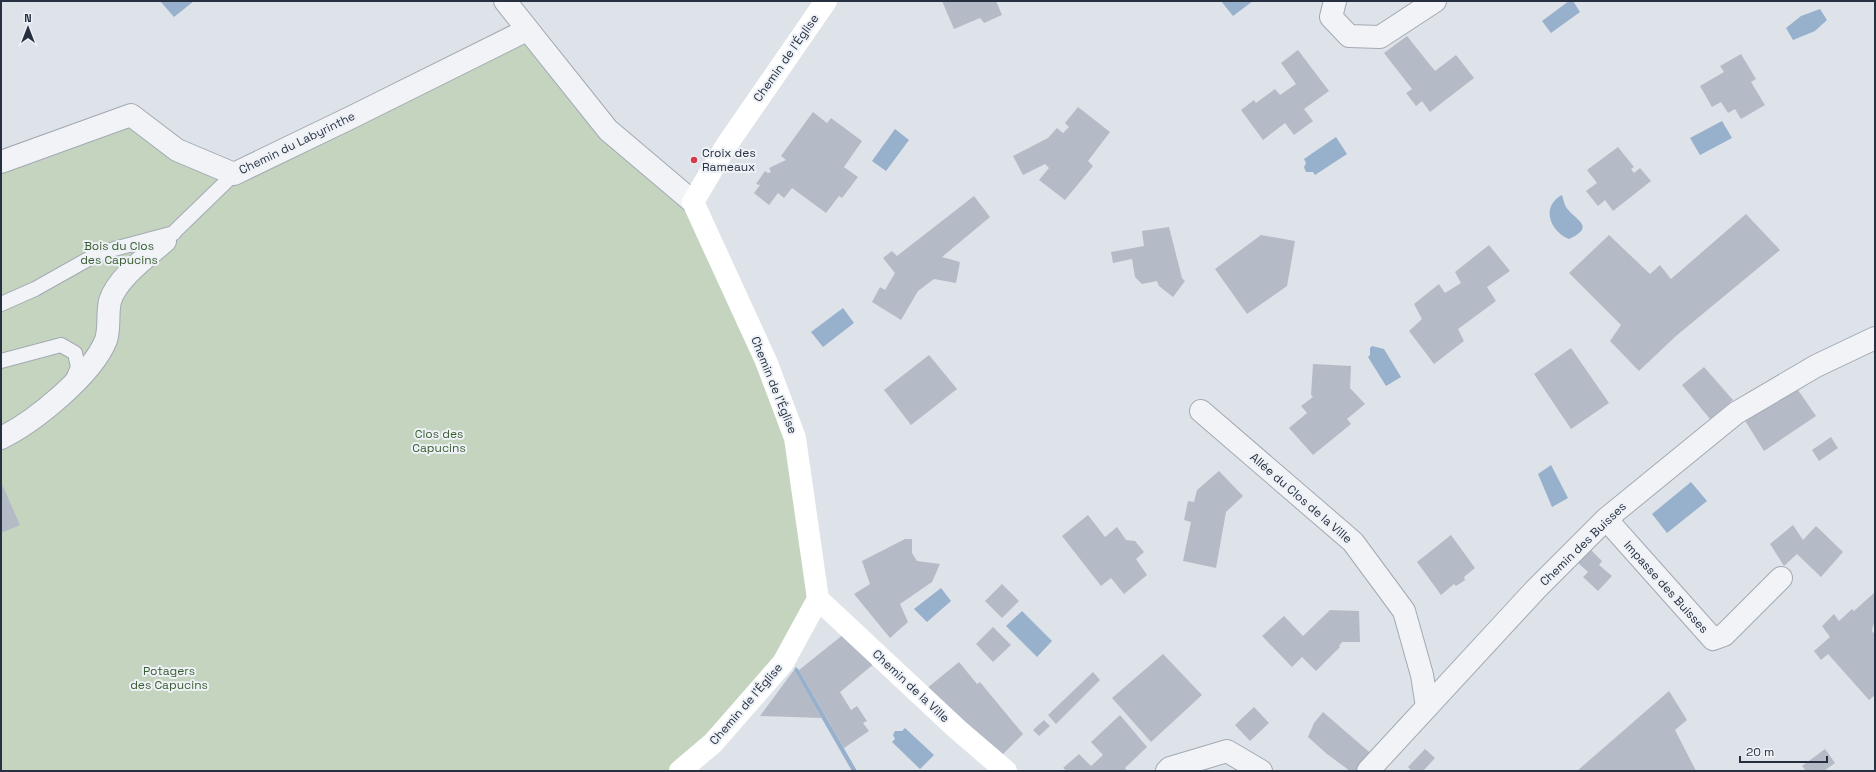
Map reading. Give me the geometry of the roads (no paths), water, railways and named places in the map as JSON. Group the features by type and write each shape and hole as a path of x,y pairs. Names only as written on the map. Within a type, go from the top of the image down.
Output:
{"street":[{"path":"505,1 608,130 693,202"},
{"name":"Chemin de l'Église","path":"680,771 713,743 783,663 818,599 795,438 766,361 693,202 726,146 826,1"},
{"path":"1334,1 1331,17 1349,36 1380,37 1434,1"},
{"name":"Chemin du Labyrinthe","path":"1,162 131,115 177,150 234,174 527,30"},
{"path":"1,438 53,402 90,367 106,339 110,300 126,275 170,237"},
{"name":"Chemin des Buisses","path":"1368,771 1536,589 1606,519 1736,413 1816,366 1875,338"},
{"name":"Allée du Clos de la Ville","path":"1201,411 1353,542 1404,611 1422,675 1427,707"},
{"name":"Impasse des Buisses","path":"1606,519 1713,639 1724,635 1781,578"},
{"name":"Chemin de la Ville","path":"818,599 956,729 1006,771"},
{"path":"1167,771 1170,768 1227,751 1261,771"}],"lane":[{"path":"1,304 35,289 92,257 114,249 170,237 234,174"},
{"path":"1,361 61,345 75,353 77,360 78,367 70,386"}],"water":[{"path":"160,1 194,1 174,17"},
{"path":"1221,1 1253,1 1233,16"},
{"path":"1569,1 1573,1 1580,12 1551,33 1542,21"},
{"path":"1820,9 1827,20 1815,31 1793,40 1786,28 1801,16"},
{"path":"1722,121 1732,138 1700,155 1690,138"},
{"path":"895,129 909,140 886,171 872,161"},
{"path":"1336,137 1347,154 1315,175 1313,172 1306,172 1304,167 1306,163 1304,159"},
{"path":"1562,195 1566,207 1583,226 1582,230 1569,239 1557,230 1552,224 1550,218 1551,205"},
{"path":"843,308 854,323 823,347 811,332"},
{"path":"1372,346 1384,349 1401,377 1386,386 1368,357"},
{"path":"1551,465 1568,498 1552,507 1538,474"},
{"path":"1691,482 1707,501 1667,533 1652,514"},
{"path":"941,588 951,601 927,622 914,609"},
{"path":"1022,611 1052,641 1037,657 1006,626"},
{"path":"796,667 857,771 852,771 794,670"},
{"path":"905,728 934,755 920,769 892,742 895,739 893,735 895,731 902,731"}],"place":[{"name":"Croix des Rameaux","path":"694,160"}],"park label":[{"name":"Bois du Clos des Capucins","path":"119,253"},
{"name":"Clos des Capucins","path":"439,441"},
{"name":"Potagers des Capucins","path":"169,678"}]}
